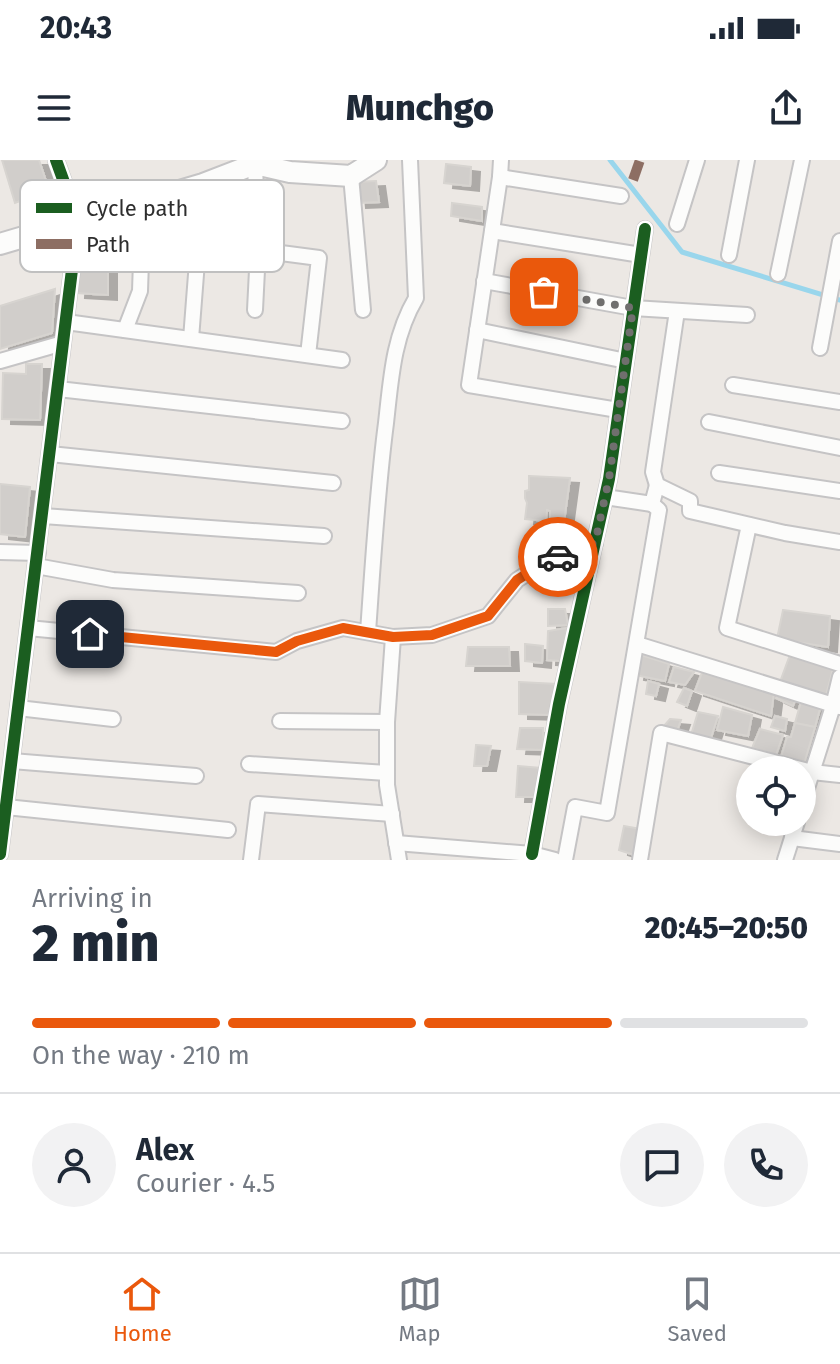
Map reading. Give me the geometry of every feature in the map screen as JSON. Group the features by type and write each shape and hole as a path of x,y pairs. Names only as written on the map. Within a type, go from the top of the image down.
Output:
{"street":[{"path":"56,160 63,180"},
{"path":"213,180 257,162 290,172 351,176 376,160"},
{"path":"368,632 380,474 395,348 407,313 416,298 410,160"},
{"path":"501,160 469,385 618,410"},
{"path":"677,224 697,160"},
{"path":"729,255 747,160"},
{"path":"778,274 802,160"},
{"path":"351,176 363,310"},
{"path":"500,177 621,196"},
{"path":"532,854 559,704 605,497 645,229"},
{"path":"492,231 641,255"},
{"path":"0,244 20,238"},
{"path":"820,348 840,241"},
{"path":"284,253 319,258 308,355"},
{"path":"0,854 72,272"},
{"path":"125,330 140,291 141,272"},
{"path":"191,339 196,272"},
{"path":"255,310 257,272"},
{"path":"484,281 633,308 747,315"},
{"path":"652,504 657,485 653,472 677,311"},
{"path":"66,322 342,360"},
{"path":"477,330 626,361"},
{"path":"0,361 63,343"},
{"path":"733,385 840,402"},
{"path":"58,389 342,421"},
{"path":"709,422 840,448"},
{"path":"50,454 333,483"},
{"path":"719,473 840,491"},
{"path":"657,485 690,501 690,511 840,542"},
{"path":"565,860 575,807 607,813 659,510 652,504 605,497"},
{"path":"43,516 324,536"},
{"path":"749,525 727,628 840,664"},
{"path":"28,628 276,652 297,641 343,628 393,637 432,635 488,616 517,580 545,562 595,543"},
{"path":"0,552 113,580 298,593"},
{"path":"393,637 387,773 399,860"},
{"path":"637,644 836,707"},
{"path":"816,761 836,707 840,677"},
{"path":"18,708 113,719"},
{"path":"280,721 387,722"},
{"path":"640,860 661,733 750,756"},
{"path":"12,761 196,776"},
{"path":"249,764 387,773"},
{"path":"816,772 840,775"},
{"path":"251,860 258,804 392,814"},
{"path":"6,807 228,830"},
{"path":"785,860 792,838 840,844"},
{"path":"396,843 532,854 555,860"}],"building":[{"path":"2,160 39,160 46,180 20,180 20,201 15,203"},
{"path":"446,164 471,167 470,186 444,183"},
{"path":"376,181 379,202 357,203 355,182"},
{"path":"452,203 482,207 482,221 451,216"},
{"path":"77,272 108,272 108,295 76,293"},
{"path":"55,289 52,333 0,349 0,306"},
{"path":"26,364 42,364 40,420 2,419 3,373 26,374"},
{"path":"529,476 570,478 564,522 550,524 550,511 547,510 546,521 525,519 525,491 529,490"},
{"path":"0,484 30,487 25,537 0,534"},
{"path":"548,609 565,609 568,625 548,626"},
{"path":"783,610 830,616 828,647 777,639"},
{"path":"567,628 561,661 547,660 548,631"},
{"path":"525,644 543,646 542,663 525,661"},
{"path":"468,647 509,647 510,666 466,666"},
{"path":"791,652 803,654 802,660 833,669 825,699 780,682"},
{"path":"638,654 669,664 665,681 635,675"},
{"path":"674,667 694,672 685,685 669,682"},
{"path":"703,670 774,692 771,716 695,691"},
{"path":"648,681 659,684 656,696 646,694"},
{"path":"519,682 557,684 551,715 519,714"},
{"path":"684,688 692,691 687,706 677,702"},
{"path":"779,693 796,698 793,706 776,698"},
{"path":"802,698 821,705 815,727 795,723"},
{"path":"723,707 752,715 748,736 717,730"},
{"path":"698,712 718,716 710,741 691,735"},
{"path":"775,716 787,719 785,731 771,727"},
{"path":"670,719 681,720 677,731 662,728"},
{"path":"795,723 815,727 806,756 781,756 787,737 791,737"},
{"path":"520,728 543,728 544,750 517,749"},
{"path":"760,729 783,735 776,755 752,748"},
{"path":"476,745 491,746 487,766 474,766"},
{"path":"518,766 541,768 539,797 516,797"},
{"path":"624,826 641,829 637,856 619,850"}],"waterway":[{"path":"610,160 682,252 840,300"}],"marked path":[{"path":"633,180 640,160"}],"cycle path":[{"path":"56,160 63,180"},
{"path":"532,854 559,704 609,479 645,229"},
{"path":"0,854 72,272"}],"way so far":[{"path":"544,292 633,308 609,479 595,543 558,557"}],"route":[{"path":"90,634 276,652 297,641 343,628 393,637 432,635 488,616 517,580 558,557"}]}
